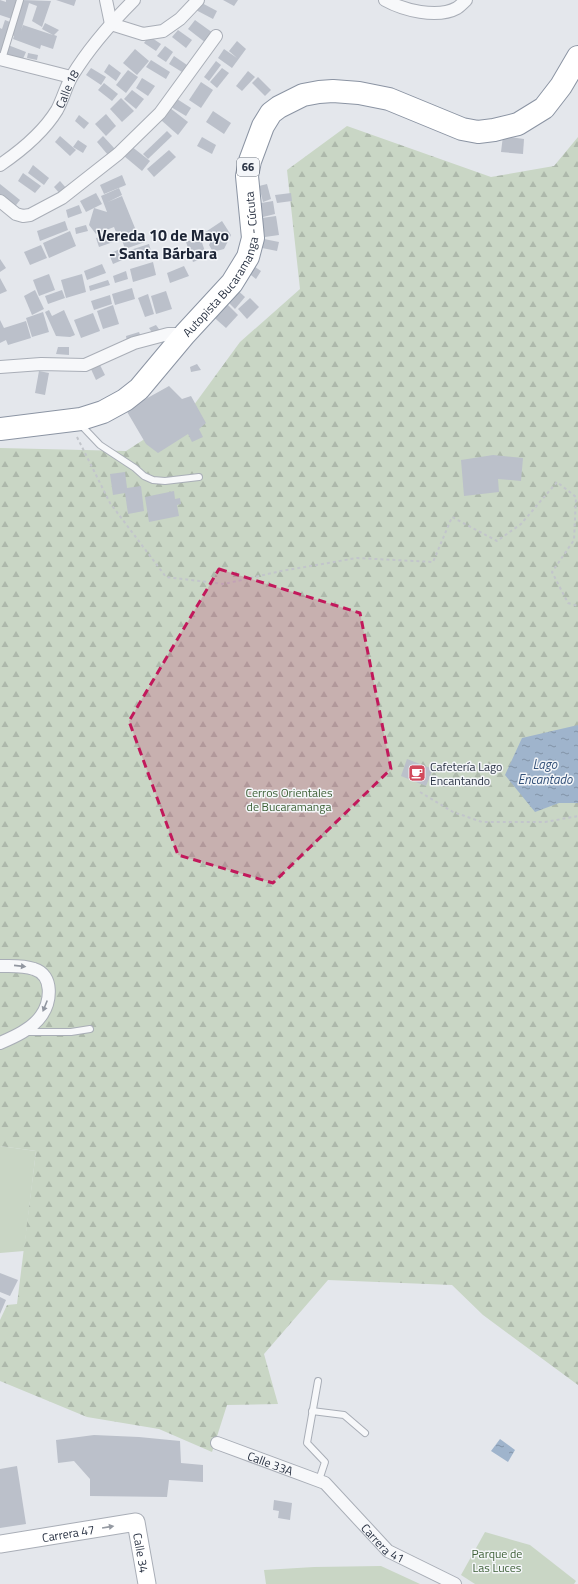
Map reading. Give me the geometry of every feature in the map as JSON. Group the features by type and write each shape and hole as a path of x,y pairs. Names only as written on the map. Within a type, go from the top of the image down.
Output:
{"highway":[{"name":"Autopista Bucaramanga - Cúcuta","path":"0,429 72,419 103,412 125,400 135,392 185,334 232,283 248,257 252,246 253,231 248,184 248,169 253,150 261,130 271,113 279,107 303,95 314,93 333,91 359,93 389,99 462,129 478,132 494,130 518,124 544,108 578,57"}],"street":[{"name":"Calle 18","path":"0,165 23,149 46,125 57,109 71,77 111,24 134,0"},
{"path":"103,1 111,24 143,34 163,31 180,18 198,0"},
{"path":"385,0 394,5 419,12 442,13 456,8 466,0"},
{"path":"0,201 16,214 23,216 62,198 118,154 160,113 216,36"},
{"path":"1,59 71,77"},
{"path":"0,367 41,364 85,365 134,343 168,334 185,334"},
{"path":"0,966 33,968 39,971 46,978 49,984 48,1000 41,1016 33,1025 0,1044"},
{"name":"Calle 33A","path":"217,1443 322,1482"},
{"name":"Carrera 41","path":"322,1482 388,1551 455,1584"},
{"name":"Carrera 47","path":"0,1544 136,1522"},
{"name":"Calle 34","path":"136,1522 146,1584"}],"lane":[{"path":"1,59 20,0"},
{"path":"72,419 100,445 135,468 144,476 154,480 165,481 199,477"},
{"path":"21,1032 71,1032 90,1029"},
{"path":"318,1381 307,1443 325,1462 322,1482"},
{"path":"312,1412 344,1415 365,1433"}],"path":[{"path":"72,419 110,503 166,577 224,584 281,571 357,558 433,562 452,517 497,541 521,524 557,482 576,497 574,540 552,572 568,603 578,606"},
{"path":"420,792 453,812 482,822 545,822 578,816"}],"highlighted area":[{"path":"219,569 360,613 391,769 273,883 178,855 129,721"}],"green space":[{"name":"Cerros Orientales de Bucaramanga","path":"347,126 491,177 554,166 578,137 578,1385 483,1315 452,1285 328,1280 264,1354 278,1404 227,1405 212,1452 159,1429 87,1417 0,1381 0,1320 7,1305 17,1304 36,1151 0,1146 0,448 126,451 191,409 240,342 300,289 287,170"},
{"path":"0,1146 36,1151 24,1251 0,1253"},
{"name":"Parque de Las Luces","path":"485,1532 530,1545 576,1581 574,1584 475,1584 461,1575"},
{"path":"381,1566 420,1584 266,1584 264,1570 314,1567"}],"water":[{"name":"Lago Encantado","path":"578,725 578,803 559,803 535,812 505,775 522,738"},
{"path":"500,1439 515,1450 508,1462 491,1451"}],"building":[{"path":"0,0 6,2 6,0 18,0 12,19 0,15"},
{"path":"21,0 51,1 42,27 32,21 37,6 29,3 21,31 23,25 53,35 42,29 45,23 59,30 54,35 57,36 53,49 41,45 40,49 13,39 14,36 12,35"},
{"path":"56,0 76,0 74,6"},
{"path":"223,0 238,0 234,6"},
{"path":"198,1 217,11 213,19 194,9"},
{"path":"5,20 10,22 1,52 0,28 2,29"},
{"path":"195,20 213,33 206,43 188,29"},
{"path":"178,30 192,40 186,48 172,37"},
{"path":"149,36 161,44 156,51 144,43"},
{"path":"237,41 246,49 232,68 218,58 224,49 237,58 229,51"},
{"path":"8,45 26,52 22,61 6,53"},
{"path":"165,46 173,52 166,62 157,56"},
{"path":"135,49 149,61 137,75 123,63"},
{"path":"28,53 38,55 37,60 27,58"},
{"path":"174,56 187,65 182,72 169,64"},
{"path":"151,60 170,72 166,79 146,67"},
{"path":"216,61 221,65 209,81 204,77"},
{"path":"109,64 121,73 116,81 104,72"},
{"path":"91,68 106,77 101,85 86,75"},
{"path":"222,68 229,73 217,88 210,82"},
{"path":"128,70 138,77 126,93 116,85"},
{"path":"248,71 255,77 242,91 236,86"},
{"path":"258,77 271,90 265,96 252,83"},
{"path":"142,78 155,86 148,96 136,88"},
{"path":"201,82 213,90 201,108 189,100"},
{"path":"104,83 118,94 112,101 98,90"},
{"path":"132,90 144,99 136,109 124,99"},
{"path":"121,98 134,111 122,122 110,109"},
{"path":"177,99 191,108 186,116 171,107"},
{"path":"170,108 188,122 178,135 161,120"},
{"path":"213,111 231,123 224,134 206,122"},
{"path":"106,114 116,126 106,136 95,124"},
{"path":"79,115 89,123 84,129 75,121"},
{"path":"167,131 172,136 148,159 143,154"},
{"path":"60,136 76,150 70,156 55,142"},
{"path":"103,136 115,149 108,155 97,142"},
{"path":"503,136 524,139 523,154 501,152"},
{"path":"202,137 216,145 212,154 197,146"},
{"path":"78,140 87,146 83,153 73,147"},
{"path":"131,146 150,161 142,171 124,156"},
{"path":"169,150 176,157 154,177 147,169"},
{"path":"33,165 49,178 44,185 28,173"},
{"path":"23,173 41,186 35,193 18,181"},
{"path":"122,175 126,185 104,194 100,185"},
{"path":"60,181 67,189 61,195 54,187"},
{"path":"0,184 20,200 13,209 0,199"},
{"path":"267,184 271,199 263,202 259,186"},
{"path":"119,188 122,195 108,202 122,196 137,233 119,240 114,227 96,234 89,225 94,208 107,212 101,196"},
{"path":"96,193 102,204 86,212 80,201"},
{"path":"291,193 292,201 277,203 275,195"},
{"path":"273,201 275,214 263,217 261,203"},
{"path":"79,205 82,213 68,218 66,210"},
{"path":"276,216 279,235 265,237 262,218"},
{"path":"65,221 68,230 40,241 37,231"},
{"path":"222,221 231,235 224,249 213,252 209,245 213,237 204,233"},
{"path":"86,225 88,231 76,234 75,228"},
{"path":"70,231 76,246 49,258 43,243"},
{"path":"113,233 116,241 99,247 96,238"},
{"path":"142,233 145,242 125,249 122,240"},
{"path":"200,237 207,257 193,262 186,242"},
{"path":"264,239 279,242 277,251 262,248"},
{"path":"149,244 151,251 130,259 127,251"},
{"path":"41,245 47,258 30,265 24,252"},
{"path":"122,248 127,258 113,264 109,254"},
{"path":"0,259 6,268 0,272"},
{"path":"153,262 156,275 133,282 130,269"},
{"path":"102,264 106,273 87,280 84,271"},
{"path":"252,265 261,271 256,279 247,272"},
{"path":"184,266 189,276 170,283 167,273"},
{"path":"126,271 128,279 115,283 113,276"},
{"path":"49,274 55,290 39,296 33,280"},
{"path":"82,274 86,292 66,298 61,280"},
{"path":"0,278 7,291 0,294"},
{"path":"108,280 110,285 90,291 89,286"},
{"path":"234,287 245,297 235,309 224,298"},
{"path":"132,288 135,299 115,305 112,294"},
{"path":"35,290 44,309 32,315 24,296"},
{"path":"62,290 65,298 48,304 45,296"},
{"path":"166,291 172,309 156,314 151,296"},
{"path":"148,294 154,314 145,317 138,298"},
{"path":"110,295 112,304 94,310 91,301"},
{"path":"250,298 259,307 247,319 238,309"},
{"path":"222,299 238,315 226,328 209,313"},
{"path":"113,305 119,324 103,329 97,311"},
{"path":"49,310 52,316 64,310 75,335 70,337 56,336 45,312"},
{"path":"43,312 49,332 32,337 26,318"},
{"path":"93,313 100,331 81,338 74,320"},
{"path":"0,320 4,328 26,321 31,338 8,345 6,340 0,343"},
{"path":"156,325 161,332 155,337 149,328"},
{"path":"139,332 141,337 127,342 126,336"},
{"path":"58,347 69,347 69,355 56,354"},
{"path":"99,363 105,375 96,380 90,367"},
{"path":"197,364 201,370 191,372 190,367"},
{"path":"39,371 49,373 45,395 35,393"},
{"path":"169,386 182,399 191,396 206,423 199,429 203,437 192,442 188,434 158,453 146,444 126,410"},
{"path":"493,455 523,458 521,481 498,479 499,492 464,496 461,460"},
{"path":"125,472 127,488 141,486 144,511 128,514 125,493 113,495 110,474"},
{"path":"174,491 175,499 180,498 181,504 177,505 179,516 149,522 145,497"},
{"name":"Cafetería Lago Encantando","path":"407,759 433,769 426,786 401,776"},
{"path":"0,1273 18,1280 10,1296 0,1292"},
{"path":"0,1297 6,1300 0,1314"},
{"path":"94,1435 180,1441 181,1463 203,1465 203,1482 169,1480 167,1497 90,1496 90,1479 74,1461 58,1463 56,1440"},
{"path":"17,1466 26,1524 0,1528 0,1469"},
{"path":"274,1500 292,1503 290,1520 278,1518 279,1511 273,1510"}],"place":[{"name":"Cafetería Lago Encantando","path":"417,773"}],"district":[{"name":"Vereda 10 de Mayo - Santa Bárbara","path":"163,244"}]}
